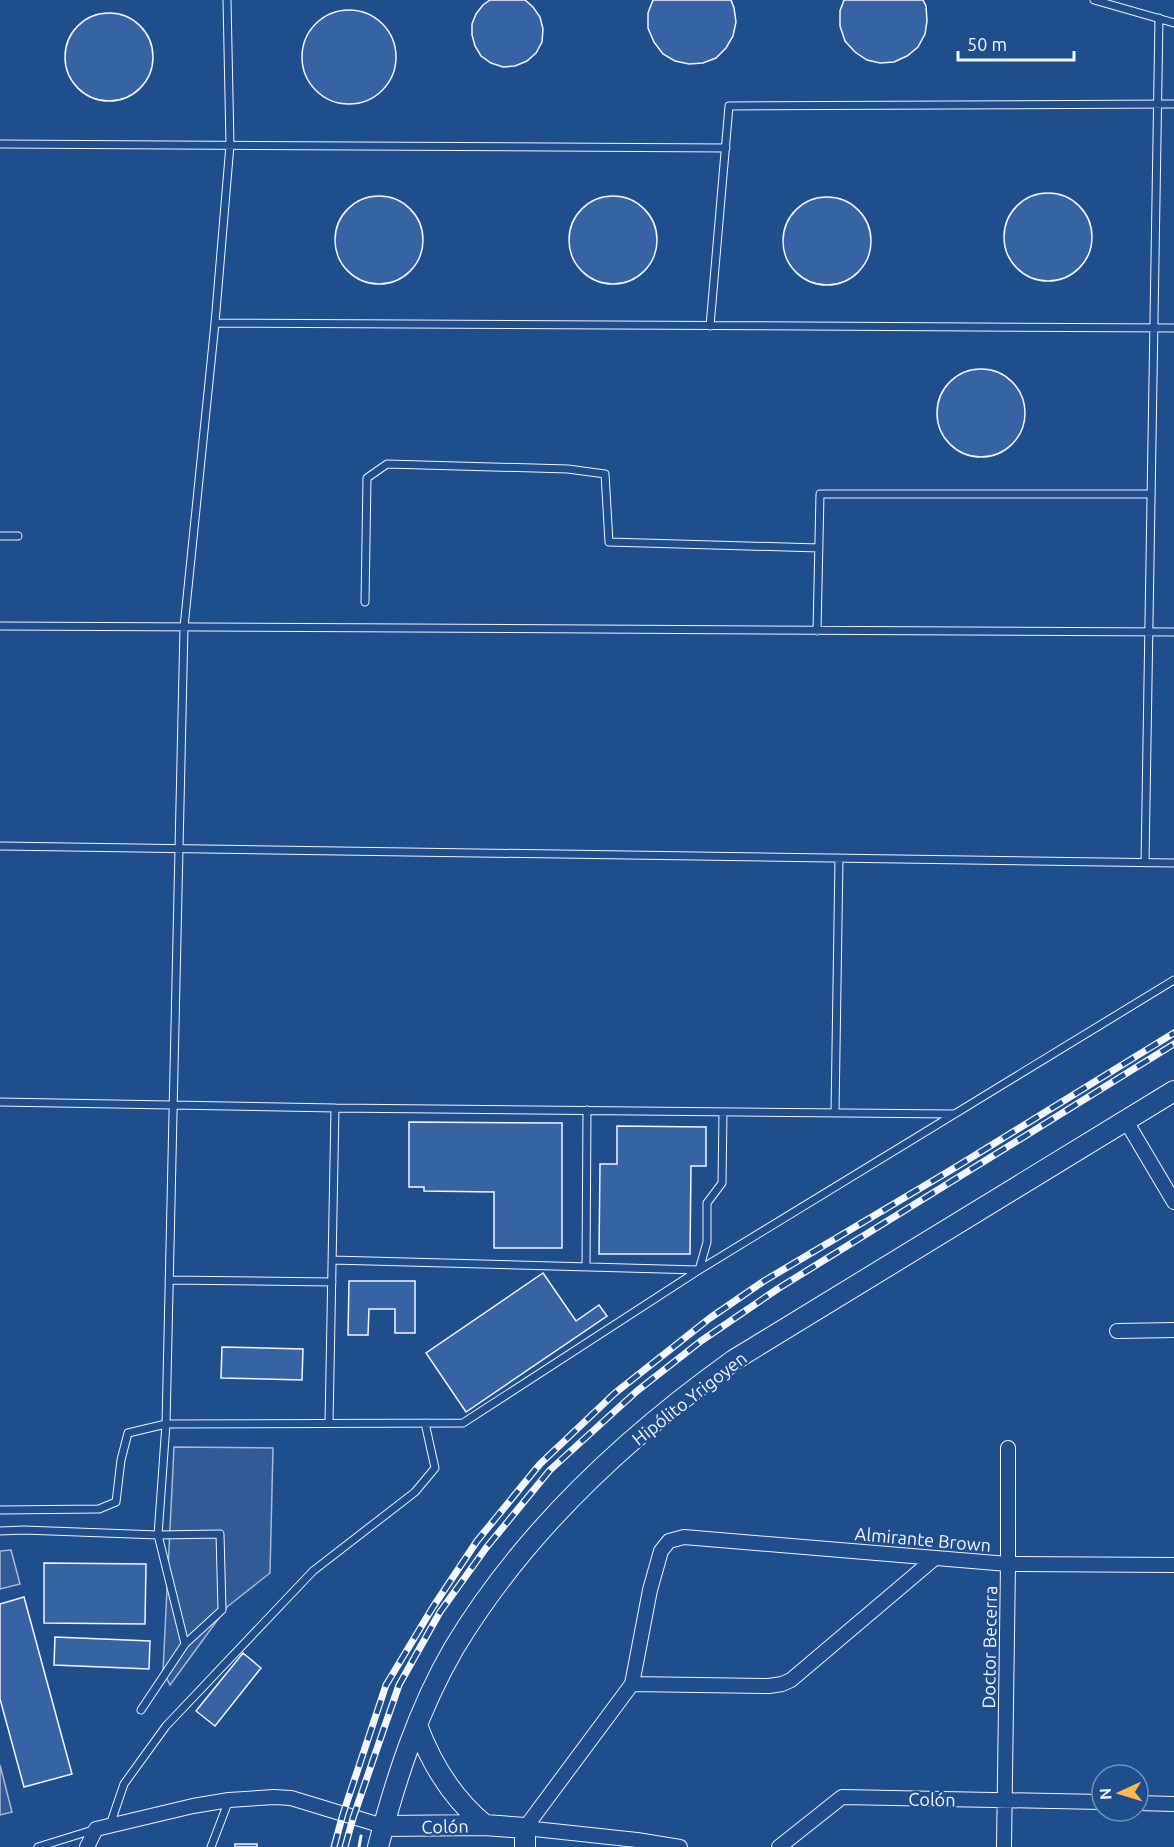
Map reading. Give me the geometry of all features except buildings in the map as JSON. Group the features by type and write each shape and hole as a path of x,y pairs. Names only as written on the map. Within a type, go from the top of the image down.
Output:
{"street":[{"name":"Hipólito Yrigoyen","path":"378,1847 395,1781 417,1725 454,1650 484,1602 518,1556 601,1469 669,1410 734,1360 1174,1091"},
{"path":"1126,1121 1174,1202"},
{"path":"1117,1331 1174,1330"},
{"name":"Doctor Becerra","path":"1004,1847 1008,1448"},
{"name":"Almirante Brown","path":"632,1684 650,1590 661,1551 669,1541 684,1538 1008,1564 1174,1565"},
{"path":"525,1838 632,1684 769,1686 782,1684 791,1680 935,1558"},
{"path":"417,1725 426,1750 448,1785 470,1813 485,1825"},
{"name":"Colón","path":"96,1829 193,1806 229,1800 274,1797 291,1798 383,1826 485,1825 525,1838 637,1840 680,1847"},
{"name":"Colón","path":"779,1847 842,1797 1090,1802"},
{"path":"1150,1803 1174,1804"},
{"path":"87,1847 96,1829"}],"lane":[{"path":"185,1644 158,1535 166,1424 184,627 215,323 230,145 227,0"},
{"path":"1094,0 1174,23"},
{"path":"1145,863 1159,18"},
{"path":"710,326 729,106 1174,104"},
{"path":"0,144 726,148"},
{"path":"215,323 1174,328"},
{"path":"365,602 367,478 387,464 568,469 605,474 609,542 819,548"},
{"path":"817,630 820,494 1151,494"},
{"path":"0,536 18,536"},
{"path":"0,626 1174,632"},
{"path":"0,846 1174,863"},
{"path":"835,1113 839,858"},
{"path":"0,1510 99,1509 116,1502 128,1433 166,1424 463,1423 699,1270 1174,980"},
{"path":"0,1102 173,1106 957,1114"},
{"path":"329,1423 335,1108"},
{"path":"586,1267 587,1110"},
{"path":"699,1270 708,1242 707,1203 722,1183 723,1112"},
{"path":"332,1260 699,1270"},
{"path":"169,1280 332,1282"},
{"path":"110,1826 124,1784 166,1726 313,1571 415,1492 435,1468 425,1423"},
{"path":"0,1532 24,1530 158,1535 220,1534 222,1610 185,1644 141,1710"},
{"path":"211,1847 229,1800"},
{"path":"38,1847 96,1829"}],"shaded area":[{"path":"174,1447 273,1448 270,1573 227,1607 170,1685 163,1671"},
{"path":"11,1550 20,1584 0,1589 0,1551"},
{"path":"0,1765 12,1812 0,1815"}],"railway":[{"path":"334,1847 386,1685 433,1607 477,1541 540,1464 615,1393 710,1318 764,1281 956,1167 1174,1033"},
{"path":"345,1847 399,1685 440,1612 486,1548 550,1470 637,1391 701,1341 779,1288 1174,1044"}],"wall":[{"path":"359,1847 361,1836"}]}
